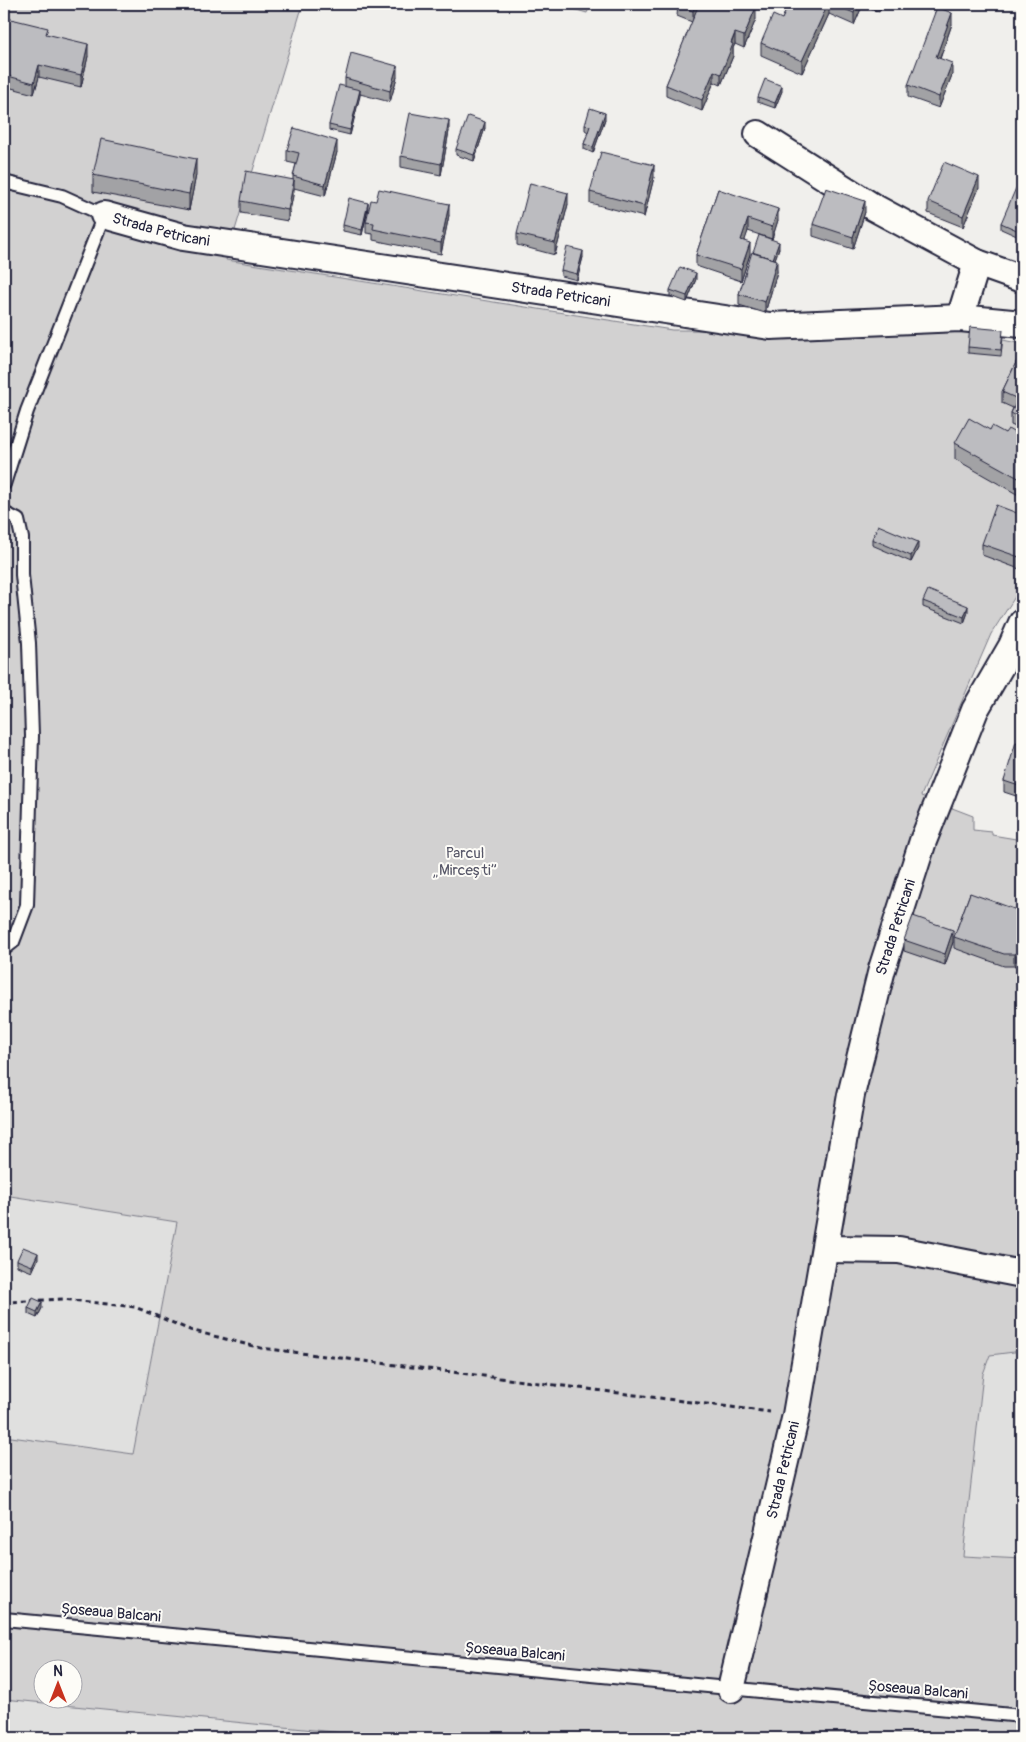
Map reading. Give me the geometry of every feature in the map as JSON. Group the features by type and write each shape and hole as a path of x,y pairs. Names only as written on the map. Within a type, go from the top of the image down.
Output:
{"street":[{"path":"758,134 873,208 977,263 1022,279"},
{"name":"Strada Petricani","path":"104,215 183,237 770,326 960,318 1022,324"},
{"path":"960,318 977,263"},
{"name":"Strada Petricani","path":"731,1689 796,1415 851,1095 882,969 923,841 975,710 1012,646 1022,623"},
{"path":"825,1249 899,1250 1022,1274"}],"lane":[{"name":"Strada Petricani","path":"4,182 62,196 104,215 27,411 4,484"},
{"path":"4,513 18,520 22,538 22,575 30,643 32,736 27,905 13,942 4,949"},
{"name":"Șoseaua Balcani","path":"4,1619 1022,1716"}],"path":[{"path":"4,1301 63,1299 136,1307 190,1330 261,1348 796,1415"}],"shaded area":[{"path":"4,1195 177,1222 133,1454 4,1436"},
{"path":"1022,1351 1022,1559 963,1556 983,1374 990,1355"},
{"path":"4,1699 32,1702 32,1710 82,1710 82,1707 394,1738 4,1738"}],"green space":[{"name":"Parcul „Mircești”","path":"4,4 303,4 226,260 672,330 960,331 1022,344 1022,586 991,634 921,796 973,816 973,830 992,832 992,835 1022,840 1022,1351 990,1355 983,1374 963,1556 1022,1559 1022,1738 394,1738 82,1707 82,1660 32,1660 32,1702 4,1699 4,1436 133,1454 177,1222 4,1195"},
{"path":"556,4 591,4 587,13"}],"building":[{"path":"677,4 696,4 693,11"},
{"path":"699,4 746,4 756,7 744,36 735,33 731,43 733,44 721,74 714,71 702,100 666,85"},
{"path":"789,4 828,4 802,61 761,43 773,15 782,19"},
{"path":"832,4 858,4 854,13"},
{"path":"937,7 952,13 936,57 952,63 939,97 908,85"},
{"path":"7,18 48,28 46,34 88,44 81,75 39,65 34,83 4,75 4,29"},
{"path":"351,53 397,66 390,91 345,78"},
{"path":"765,79 782,86 775,103 758,97"},
{"path":"339,85 360,90 350,130 329,125"},
{"path":"590,108 605,113 593,147 584,144 590,126 585,125"},
{"path":"410,113 449,120 441,164 401,156"},
{"path":"468,116 485,122 474,155 456,149"},
{"path":"294,128 337,141 325,185 293,176 299,153 287,150"},
{"path":"101,139 196,159 189,194 93,175"},
{"path":"601,152 654,165 644,206 590,192"},
{"path":"944,162 979,177 963,216 928,201"},
{"path":"246,171 294,180 288,210 241,201"},
{"path":"530,183 568,193 555,243 517,234"},
{"path":"826,188 865,201 853,237 813,224"},
{"path":"1016,188 1022,191 1022,225 1019,231 1001,223"},
{"path":"379,189 449,204 441,243 373,229 374,223 366,222 371,200 376,201"},
{"path":"718,189 778,209 772,227 748,219 741,240 750,243 741,269 696,255"},
{"path":"349,198 368,203 362,230 343,225"},
{"path":"759,235 779,242 773,259 753,253"},
{"path":"567,247 583,251 577,274 561,270"},
{"path":"752,252 777,260 765,302 739,294"},
{"path":"680,267 696,273 687,296 670,290"},
{"path":"970,327 1003,330 1001,350 968,347"},
{"path":"1022,350 1022,419 1011,413 1018,399 1002,392"},
{"path":"969,418 990,430 992,426 1005,433 1008,429 1022,437 1022,480 955,443"},
{"path":"996,505 1022,515 1022,558 982,544"},
{"path":"878,525 918,542 911,556 872,539"},
{"path":"928,590 968,606 964,617 923,601"},
{"path":"1016,742 1022,744 1022,787 1004,781"},
{"path":"970,893 1022,913 1022,951 1014,954 1004,954 954,937"},
{"path":"913,916 953,930 945,954 904,940"},
{"path":"23,1247 38,1253 32,1266 17,1260"},
{"path":"33,1298 42,1302 37,1312 28,1308"}]}
